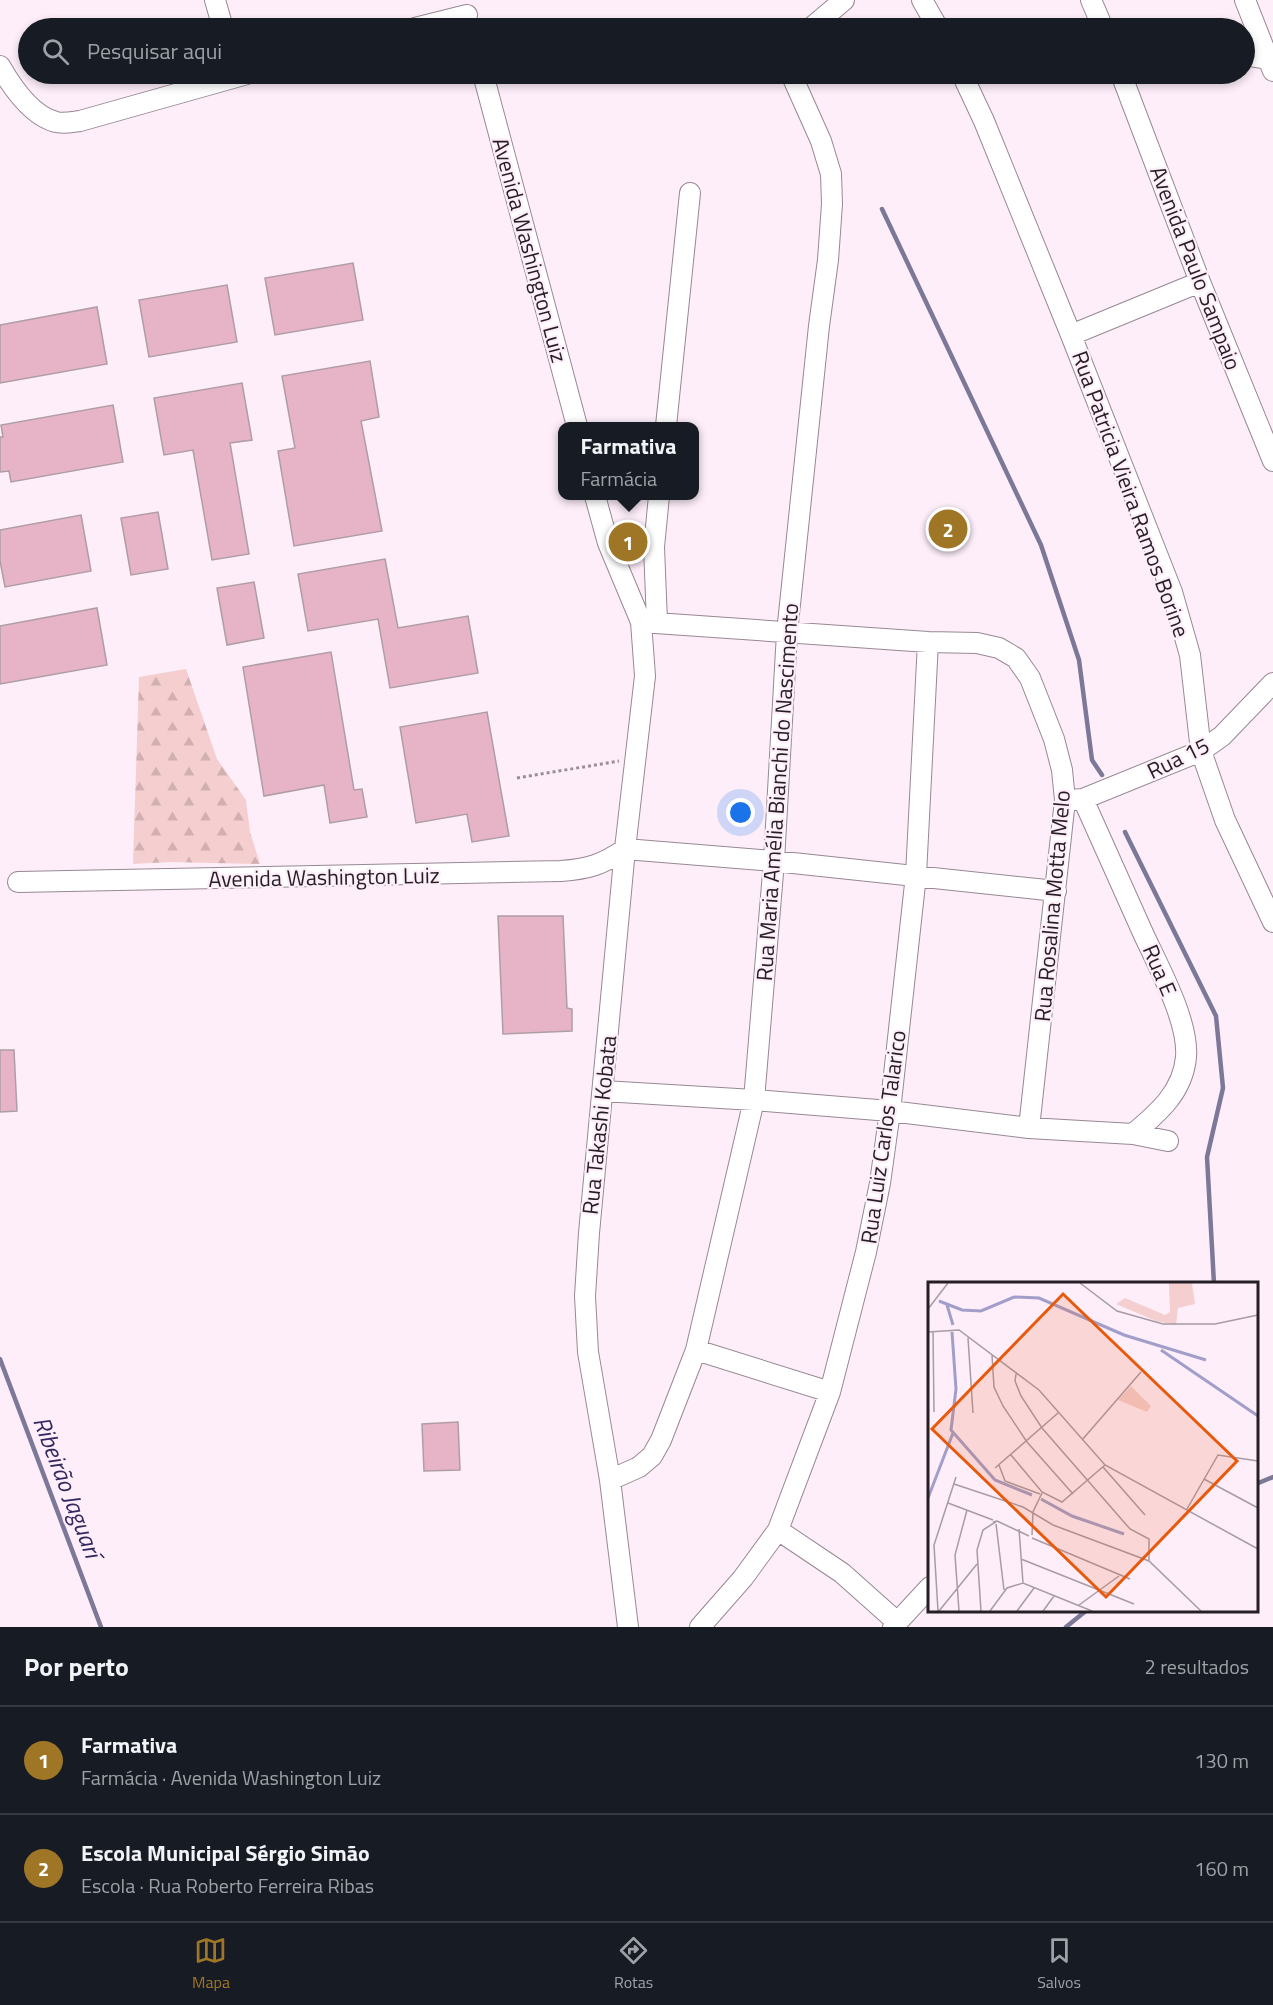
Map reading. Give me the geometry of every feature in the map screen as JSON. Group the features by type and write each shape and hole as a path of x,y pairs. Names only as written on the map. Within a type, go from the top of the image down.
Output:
{"street":[{"path":"215,0 220,18"},
{"path":"823,18 844,0"},
{"path":"922,0 932,18"},
{"path":"1091,0 1099,18"},
{"path":"1245,0 1252,18"},
{"path":"452,18 467,14"},
{"path":"1255,24 1271,63"},
{"path":"1255,58 1271,63"},
{"path":"0,66 8,80 41,115 57,123 80,122 207,84"},
{"name":"Avenida Washington Luiz","path":"486,84 576,422"},
{"name":"Rua Maria Amélia Bianchi do Nascimento","path":"610,1480 639,1467 651,1456 661,1440 696,1350 754,1100 774,861 788,633 832,204 831,174 821,141 795,84"},
{"name":"Rua Patricia Vieira Ramos Borine","path":"967,84 1071,335 1172,592 1190,655 1201,751 1225,820 1273,922"},
{"name":"Avenida Paulo Sampaio","path":"1124,84 1200,282 1273,461"},
{"path":"666,422 690,193"},
{"path":"1071,335 1200,282"},
{"path":"596,500 608,543 649,622 928,642"},
{"name":"Rua Takashi Kobata","path":"628,1627 610,1480 588,1352 585,1296 625,849 645,676 659,500"},
{"name":"Rua Rosalina Motta Melo","path":"928,642 977,643 999,648 1016,658 1030,678 1054,739 1062,770 1074,800 1056,891 1029,1128"},
{"name":"Rua Luiz Carlos Talarico","path":"700,1627 743,1578 778,1530 830,1392 866,1252 880,1183 890,1111 916,875 928,642"},
{"name":"Rua 15","path":"1074,800 1201,751 1222,736 1273,683"},
{"name":"Rua E","path":"1074,800 1168,988 1184,1030 1186,1057 1179,1084 1162,1110 1133,1134"},
{"path":"625,849 774,861 1056,891"},
{"name":"Avenida Washington Luiz","path":"18,882 561,871 585,869 607,862 625,849"},
{"path":"603,1091 890,1111 1029,1128 1133,1134 1168,1141"},
{"path":"696,1350 830,1392"},
{"path":"778,1530 842,1574 895,1625 928,1589"}],"path":[{"path":"517,778 635,758"}],"green space":[{"path":"186,669 217,759 246,800 250,832 260,864 170,862 133,864 139,677"}],"building":[{"path":"353,263 363,320 275,335 265,278"},
{"path":"227,285 237,342 149,357 139,300"},
{"path":"97,307 107,364 0,383 0,325"},
{"path":"370,361 379,417 361,421 382,531 294,546 278,451 295,448 282,376"},
{"path":"242,383 252,440 230,443 249,554 212,560 193,450 164,455 154,398"},
{"path":"113,405 123,462 11,482 9,471 0,472 0,437 3,437 1,425"},
{"path":"158,512 168,569 131,575 121,518"},
{"path":"81,515 91,571 5,587 0,561 0,530"},
{"path":"385,559 398,628 468,616 478,673 390,688 378,619 308,631 298,574"},
{"path":"254,582 264,638 227,645 217,588"},
{"path":"97,608 107,665 0,684 0,626"},
{"path":"331,652 354,790 362,789 367,817 330,823 324,785 264,796 243,667"},
{"path":"487,712 509,836 472,842 467,814 416,823 400,727"},
{"path":"498,916 563,916 567,1008 572,1009 572,1031 503,1034"},
{"path":"0,1050 14,1050 17,1111 0,1112"},
{"path":"458,1422 460,1470 424,1471 422,1424"}],"waterway":[{"path":"882,209 1041,545 1079,660 1092,760 1102,775"},
{"path":"1125,832 1216,1016 1223,1088 1207,1157 1214,1282"},
{"name":"Ribeirão Jaguarí","path":"0,1359 101,1627"},
{"path":"1258,1483 1273,1477"},
{"path":"1066,1627 1085,1612"}],"place":[{"name":"Escola Municipal Sérgio Simão","path":"948,529"},
{"name":"Farmativa","path":"628,542"}]}
